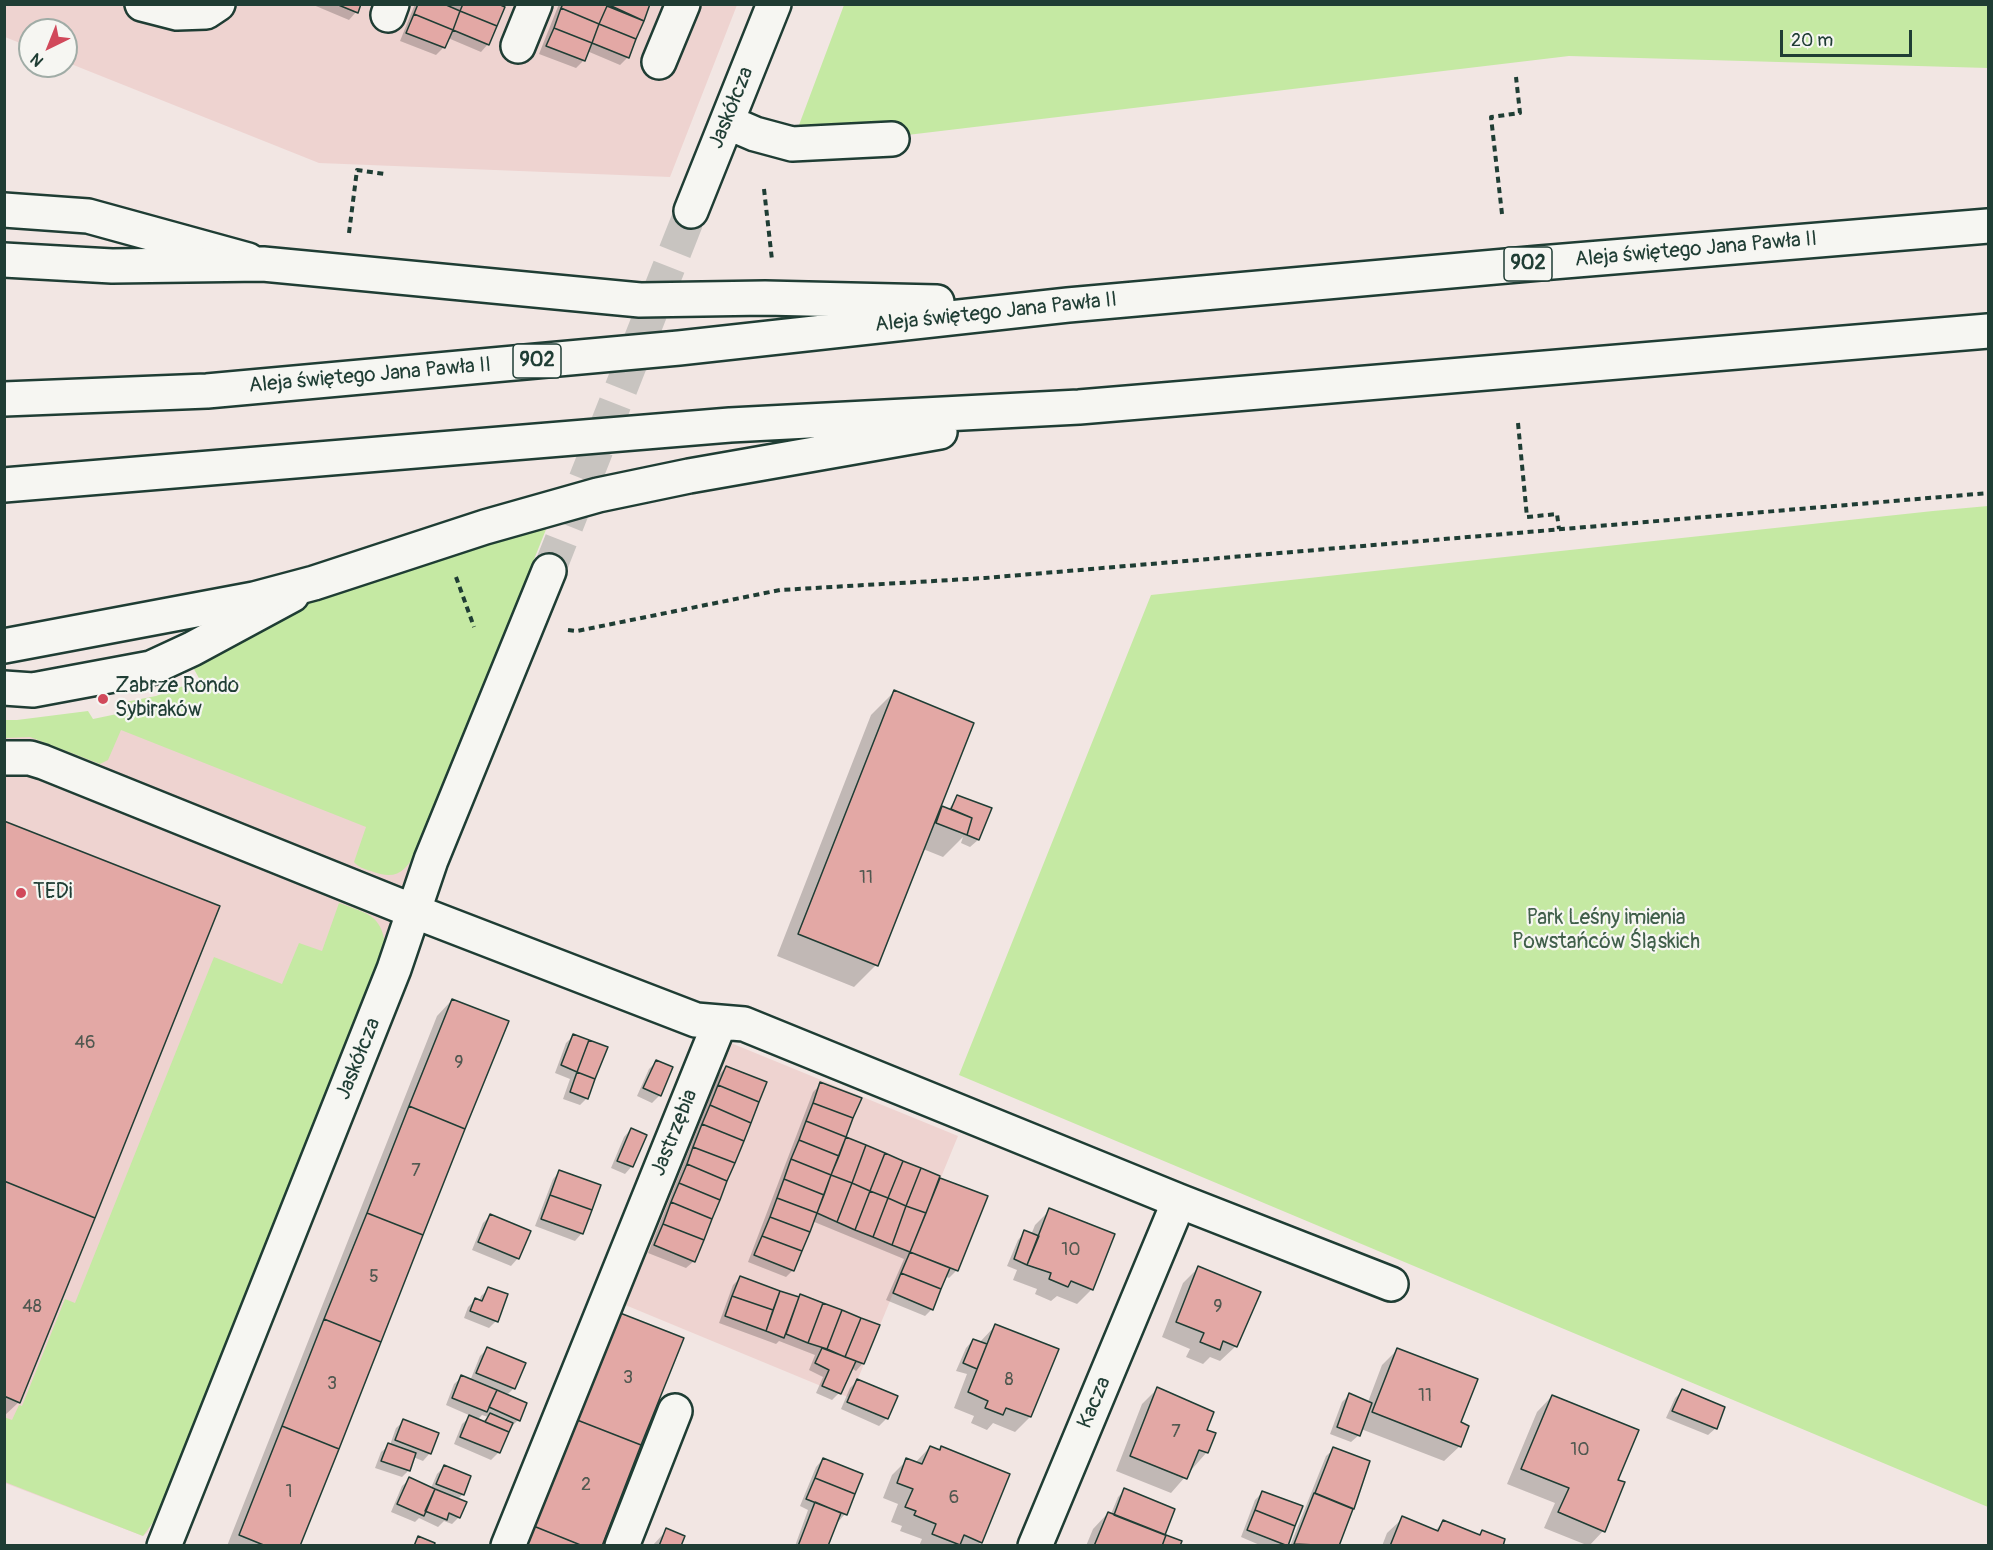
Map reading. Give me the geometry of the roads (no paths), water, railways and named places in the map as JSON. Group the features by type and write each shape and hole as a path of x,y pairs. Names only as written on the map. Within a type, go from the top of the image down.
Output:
{"main road":[{"path":"142,4 177,13 206,12 218,4"},
{"path":"518,46 535,4"},
{"path":"659,62 682,4"},
{"name":"Jaskółcza","path":"691,212 774,4"},
{"path":"727,122 755,134 792,144 892,139"},
{"path":"4,210 88,216 263,264"},
{"name":"Aleja świętego Jana Pawła II","path":"4,399 207,391 679,348 1068,305 1540,262 1989,226"},
{"path":"4,260 112,266 263,264 639,300 765,298 1068,305"},
{"path":"4,485 730,425 1079,407 1989,331"},
{"path":"4,646 254,599 314,583 485,527 598,495 689,476 1079,407"},
{"name":"Jaskółcza","path":"164,1545 390,981 431,860 549,571"},
{"path":"4,688 33,690 151,668 192,650 314,583"},
{"path":"4,758 30,758 43,762 414,911 696,1020 744,1024 1390,1284"},
{"name":"Jastrzębia","path":"508,1545 720,1022"},
{"name":"Kacza","path":"1035,1545 1179,1201"},
{"path":"622,1545 675,1412"}],"tunnel":[{"path":"549,571 691,211"}],"place":[{"name":"Zabrze Rondo Sybiraków","path":"103,699"},
{"name":"TEDi","path":"21,893"}],"park label":[{"name":"Park Leśny imienia Powstańców Śląskich","path":"1606,931"}]}
